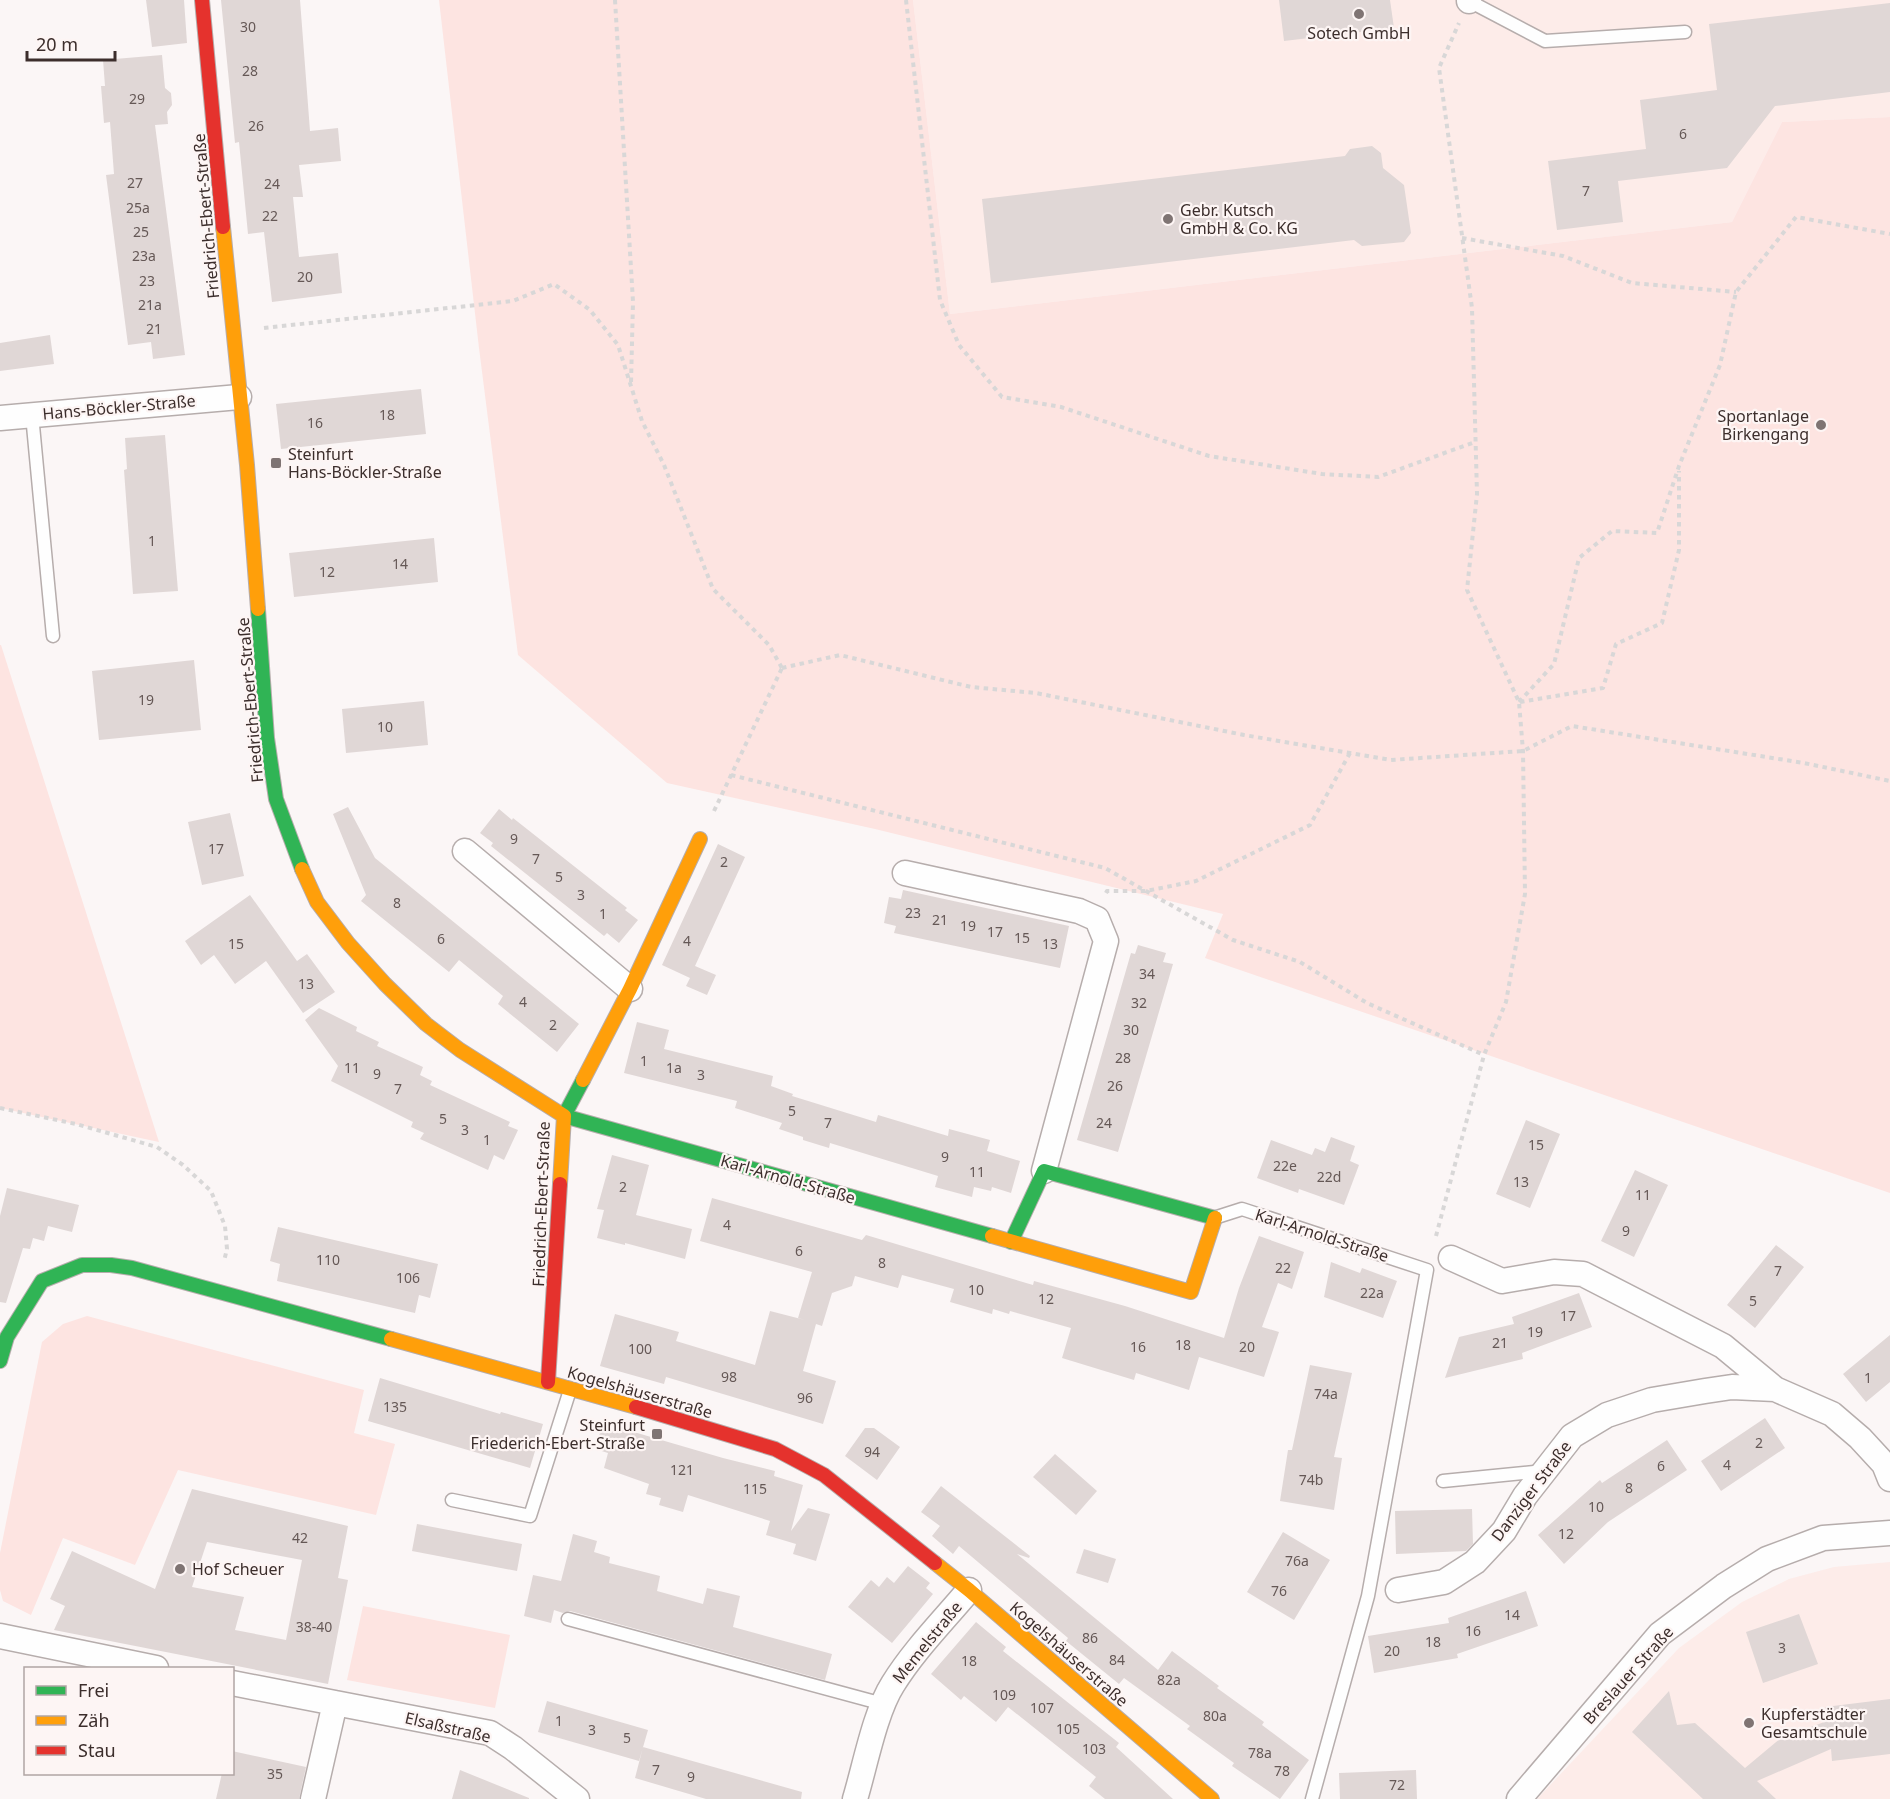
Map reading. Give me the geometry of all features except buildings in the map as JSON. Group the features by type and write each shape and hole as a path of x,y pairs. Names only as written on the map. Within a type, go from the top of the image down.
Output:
{"street":[{"name":"Friedrich-Ebert-Straße","path":"202,0 248,477 267,738 276,799 295,854 317,902 348,943 426,1024 460,1050 564,1116 548,1382"},
{"name":"Hans-Böckler-Straße","path":"0,418 239,397"},
{"path":"564,1116 630,989 700,839"},
{"path":"465,851 630,989"},
{"path":"905,873 1079,911 1097,919 1106,940 1044,1171 1011,1242"},
{"name":"Karl-Arnold-Straße","path":"564,1116 1191,1292 1216,1218"},
{"path":"1044,1171 1216,1218"},
{"name":"Danziger Straße","path":"1451,1258 1502,1281 1554,1272 1583,1274 1723,1346 1775,1389 1832,1414 1860,1438 1884,1464 1890,1479"},
{"name":"Kogelshäuserstraße","path":"0,1361 7,1337 42,1281 82,1265 111,1265 132,1268 548,1382 775,1449 824,1475 969,1590 1212,1799"},
{"name":"Danziger Straße","path":"1398,1590 1444,1582 1475,1562 1504,1531 1525,1496 1572,1436 1607,1415 1652,1400 1705,1391 1732,1387 1775,1389"},
{"name":"Breslauer Straße","path":"1519,1799 1660,1634 1724,1586 1767,1560 1823,1538 1890,1533"},
{"name":"Memelstraße","path":"855,1799 883,1704 892,1685 969,1590"},
{"path":"0,1636 151,1667"},
{"name":"Elsaßstraße","path":"234,1683 490,1733 513,1748 577,1799"},
{"path":"314,1799 335,1703"}],"lane":[{"path":"1469,0 1545,40 1685,32"},
{"path":"32,415 52,636"},
{"name":"Karl-Arnold-Straße","path":"1216,1218 1242,1209 1427,1270"},
{"path":"1312,1799 1368,1596 1427,1270"},
{"path":"452,1500 530,1516 571,1389"},
{"path":"1443,1481 1545,1471"},
{"path":"568,1620 883,1704"}],"path":[{"path":"615,0 633,302 631,387"},
{"path":"906,0 940,300 959,345 1002,397 1061,407 1209,456 1322,474 1378,477 1475,442"},
{"path":"1427,1270 1484,1054 1506,1002 1525,894 1523,751 1519,702 1467,590 1477,494 1472,308 1439,68 1469,0"},
{"path":"1519,702 1554,664 1578,558 1612,531 1657,533 1679,466 1720,365 1736,292 1796,217 1890,234"},
{"path":"1462,238 1563,256 1632,283 1736,292"},
{"path":"233,332 513,301 554,284 590,310 618,345 642,421 664,465 713,589 769,645 782,668"},
{"path":"1519,702 1603,688 1616,644 1662,623 1679,550 1679,466"},
{"path":"782,668 840,655 970,687 1036,693 1244,735 1391,760 1523,751 1572,726 1804,763 1890,781"},
{"path":"700,839 782,668"},
{"path":"1107,891 1146,891 1196,882 1310,825 1350,753"},
{"path":"0,1108 76,1124 157,1147 183,1165 211,1191 225,1226 227,1249 217,1291"}],"shaded area":[{"path":"439,0 913,0 950,314 1732,222 1782,122 1890,117 1890,1193 1205,958 1223,914 875,829 667,783 518,655 479,348"},
{"path":"913,0 1890,0 1890,117 1782,122 1732,222 950,314"},
{"path":"1,645 159,1142 0,1108"},
{"path":"87,1316 364,1390 354,1433 395,1444 376,1515 178,1470 135,1565 63,1538 31,1615 3,1601 0,1590 0,1553 42,1342 63,1324"},
{"name":"Kupferstädter Gesamtschule","path":"1890,1562 1890,1799 1537,1799 1679,1648 1742,1602 1789,1579 1834,1567"},
{"path":"363,1606 510,1635 495,1708 347,1680"}],"traffic: fast":[{"path":"258,609 267,738 276,799 302,869"},
{"path":"583,1080 564,1116 992,1236"},
{"path":"1011,1242 1044,1171 1215,1218"},
{"path":"0,1361 7,1337 42,1281 82,1265 132,1268 391,1339"}],"traffic: slow":[{"path":"223,227 247,465 258,609"},
{"path":"583,1080 630,989 700,839"},
{"path":"302,869 317,902 348,943 426,1024 460,1050 564,1116 560,1184"},
{"path":"992,1236 1191,1292 1215,1218"},
{"path":"391,1339 636,1407"},
{"path":"935,1563 1212,1799"}],"traffic: jam":[{"path":"202,0 223,227"},
{"path":"548,1382 560,1184"},
{"path":"636,1407 775,1449 824,1475 935,1563"}],"place":[{"name":"Sotech GmbH","path":"1359,14"},
{"name":"Gebr. Kutsch GmbH & Co. KG","path":"1168,219"},
{"name":"Sportanlage Birkengang","path":"1821,425"},
{"name":"Steinfurt Hans-Böckler-Straße","path":"276,463"},
{"name":"Steinfurt Friederich-Ebert-Straße","path":"657,1434"},
{"name":"Hof Scheuer","path":"180,1569"},
{"name":"Kupferstädter Gesamtschule","path":"1749,1723"}]}
